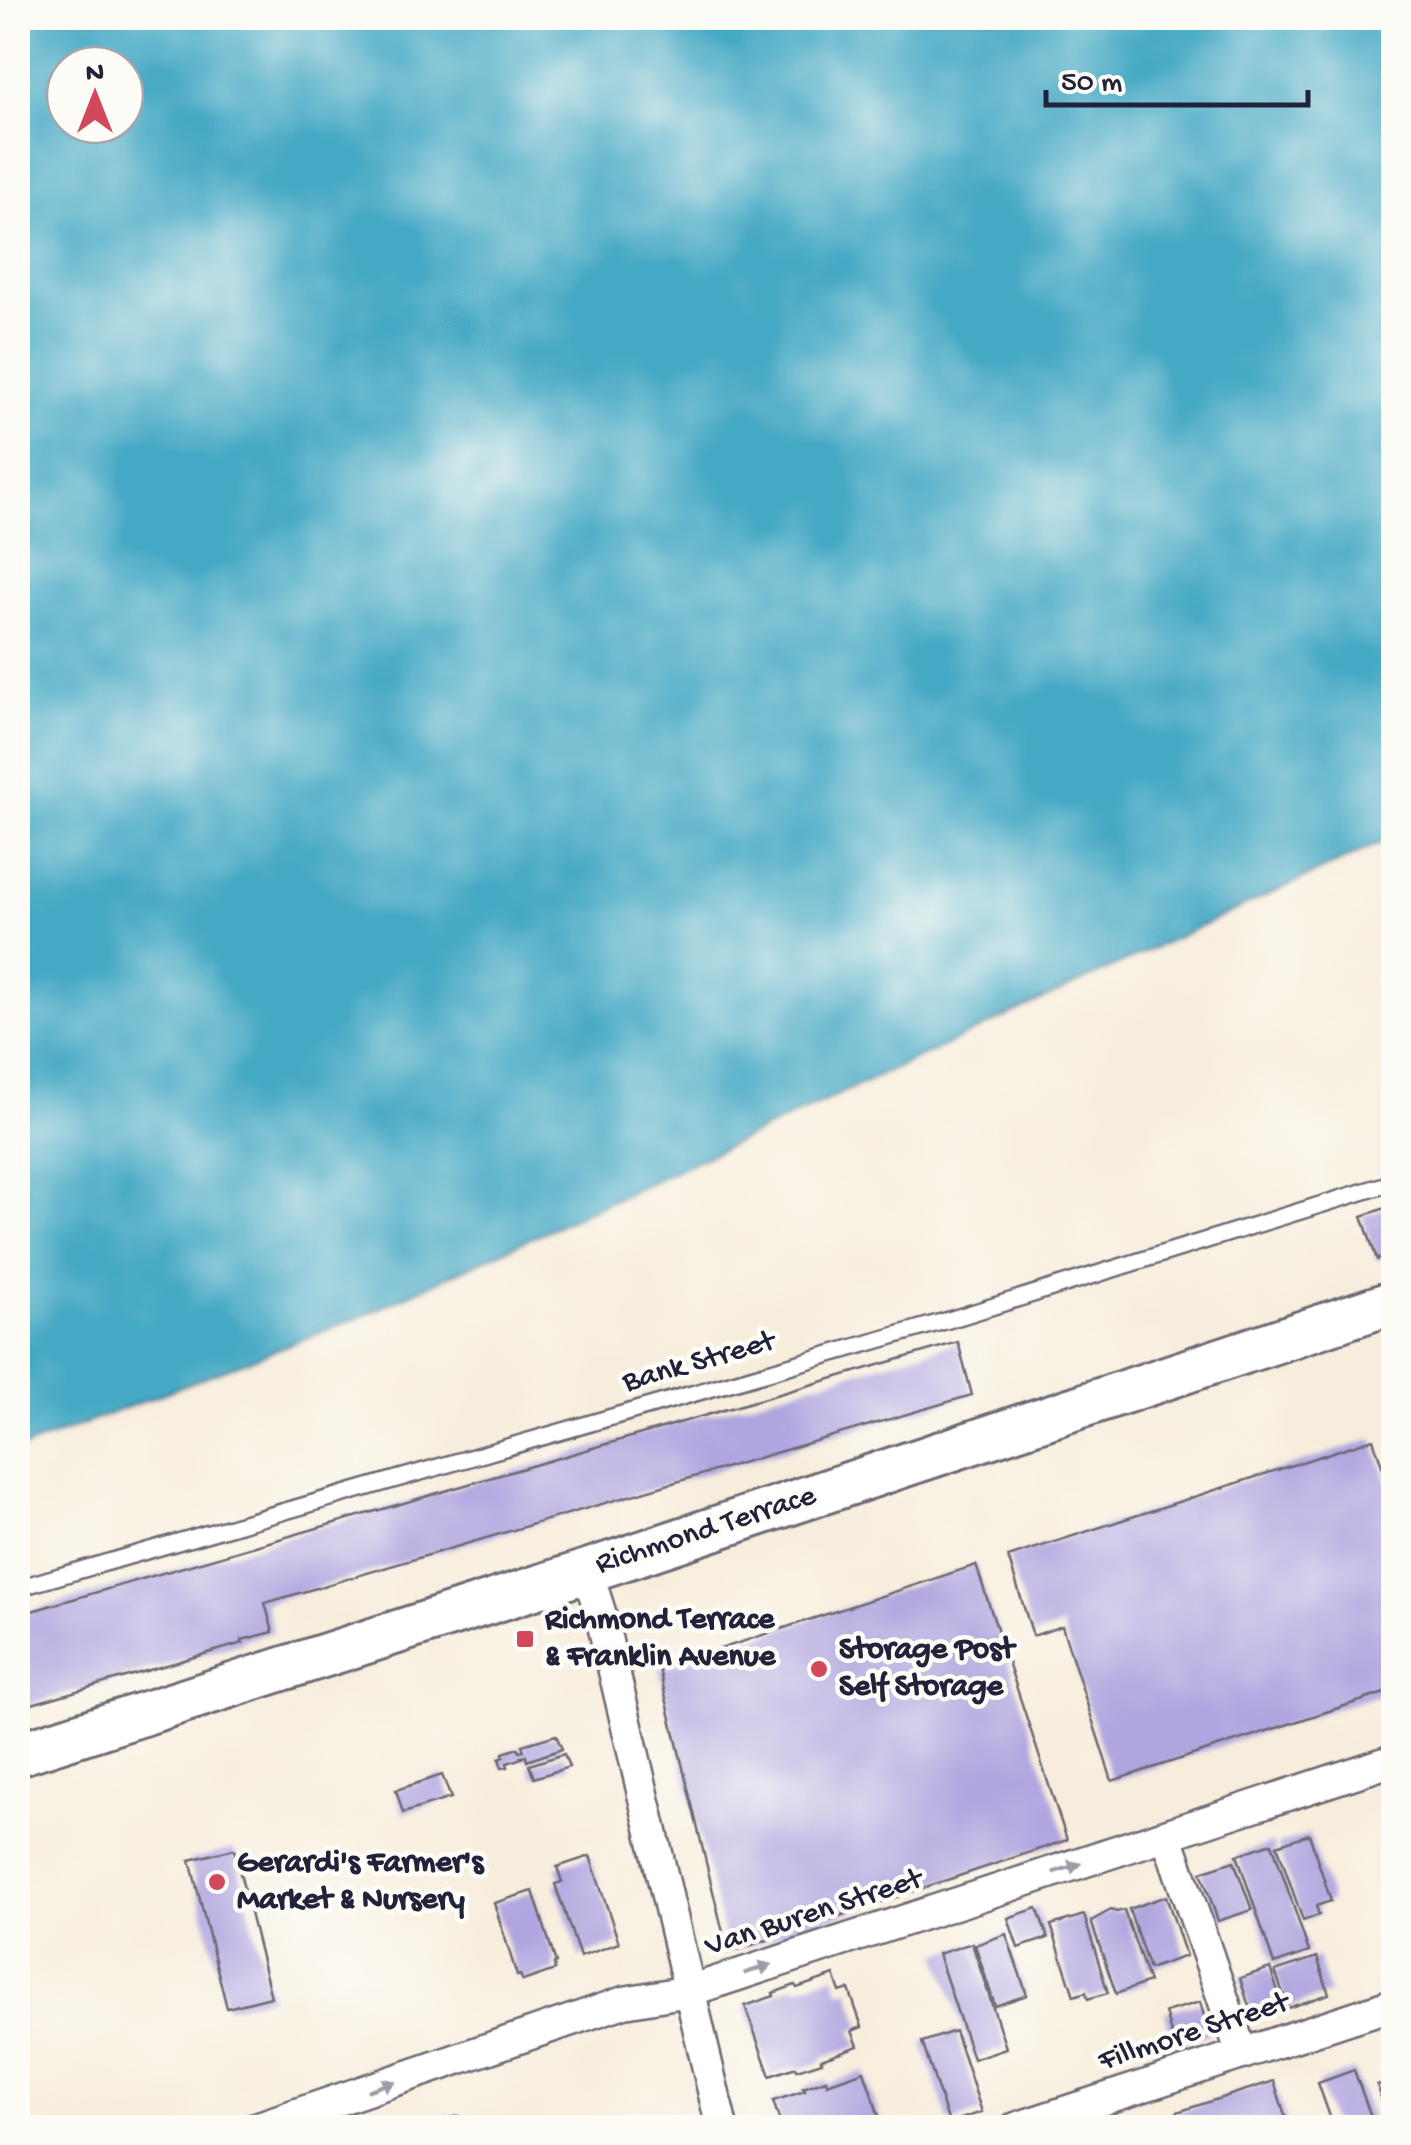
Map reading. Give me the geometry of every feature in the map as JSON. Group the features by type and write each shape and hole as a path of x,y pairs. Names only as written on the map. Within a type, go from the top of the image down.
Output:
{"main road":[{"name":"Richmond Terrace","path":"18,1754 1394,1302"}],"street":[{"path":"587,1570 722,2128"},
{"name":"Van Buren Street","path":"256,2128 624,2002 689,1991 1394,1760"},
{"path":"1167,1836 1242,2054"},
{"name":"Fillmore Street","path":"1016,2128 1394,2004"}],"lane":[{"name":"Bank Street","path":"18,1588 952,1319 1394,1182"}],"water":[{"path":"18,18 1393,18 1393,837 365,1315 18,1450"}],"building":[{"path":"1394,1205 1394,1254 1377,1260 1362,1216"},
{"path":"958,1342 972,1395 265,1603 273,1632 18,1708 18,1615"},
{"path":"1373,1439 1394,1501 1394,1690 1112,1781 1062,1626 1033,1636 1008,1557"},
{"path":"976,1565 1067,1840 728,1953 659,1669"},
{"path":"556,1735 562,1749 527,1761 526,1756 521,1757 502,1768 499,1759 504,1757 503,1753 518,1748 519,1752 524,1751 522,1745"},
{"path":"564,1754 569,1767 534,1778 529,1765"},
{"path":"442,1775 451,1798 403,1813 396,1790"},
{"path":"1309,1834 1331,1901 1316,1906 1319,1915 1303,1921 1277,1845"},
{"path":"1272,1843 1309,1952 1274,1964 1237,1855"},
{"path":"234,1849 271,1997 227,2008 190,1860"},
{"path":"590,1856 619,1943 580,1957 555,1884 562,1882 557,1867"},
{"path":"1234,1861 1252,1910 1218,1921 1201,1872"},
{"path":"533,1891 556,1963 555,1970 523,1981 517,1976 494,1903"},
{"path":"1166,1896 1186,1956 1149,1969 1129,1909"},
{"path":"1037,1908 1048,1938 1018,1948 1008,1918"},
{"path":"1111,1910 1124,1910 1149,1982 1116,1994 1091,1921"},
{"path":"1084,1915 1108,1993 1088,1999 1086,1992 1074,1996 1051,1925"},
{"path":"1006,1934 1027,1995 995,2006 975,1945"},
{"path":"972,1943 1006,2048 973,2059 938,1954"},
{"path":"1317,1957 1329,1994 1288,2008 1275,1971"},
{"path":"1270,1968 1282,2003 1251,2013 1240,1978"},
{"path":"834,1975 840,1992 849,1989 862,2027 852,2031 858,2046 821,2059 822,2062 770,2076 745,2006 795,1985 797,1988"},
{"path":"1200,2002 1209,2033 1174,2044 1165,2012"},
{"path":"955,2031 982,2112 949,2123 922,2042"},
{"path":"1354,2070 1375,2128 1334,2128 1318,2083"},
{"path":"864,2071 883,2128 782,2128 773,2101 826,2080 827,2084"},
{"path":"1394,2080 1394,2128 1391,2128 1377,2085"},
{"path":"1274,2081 1289,2128 1182,2128 1177,2112"},
{"path":"458,2116 460,2128 423,2128 422,2124"}],"place":[{"name":"Richmond Terrace & Franklin Avenue","path":"525,1639"},
{"name":"Storage Post Self Storage","path":"819,1669"},
{"name":"Gerardi's Farmer's Market & Nursery","path":"217,1882"}]}
